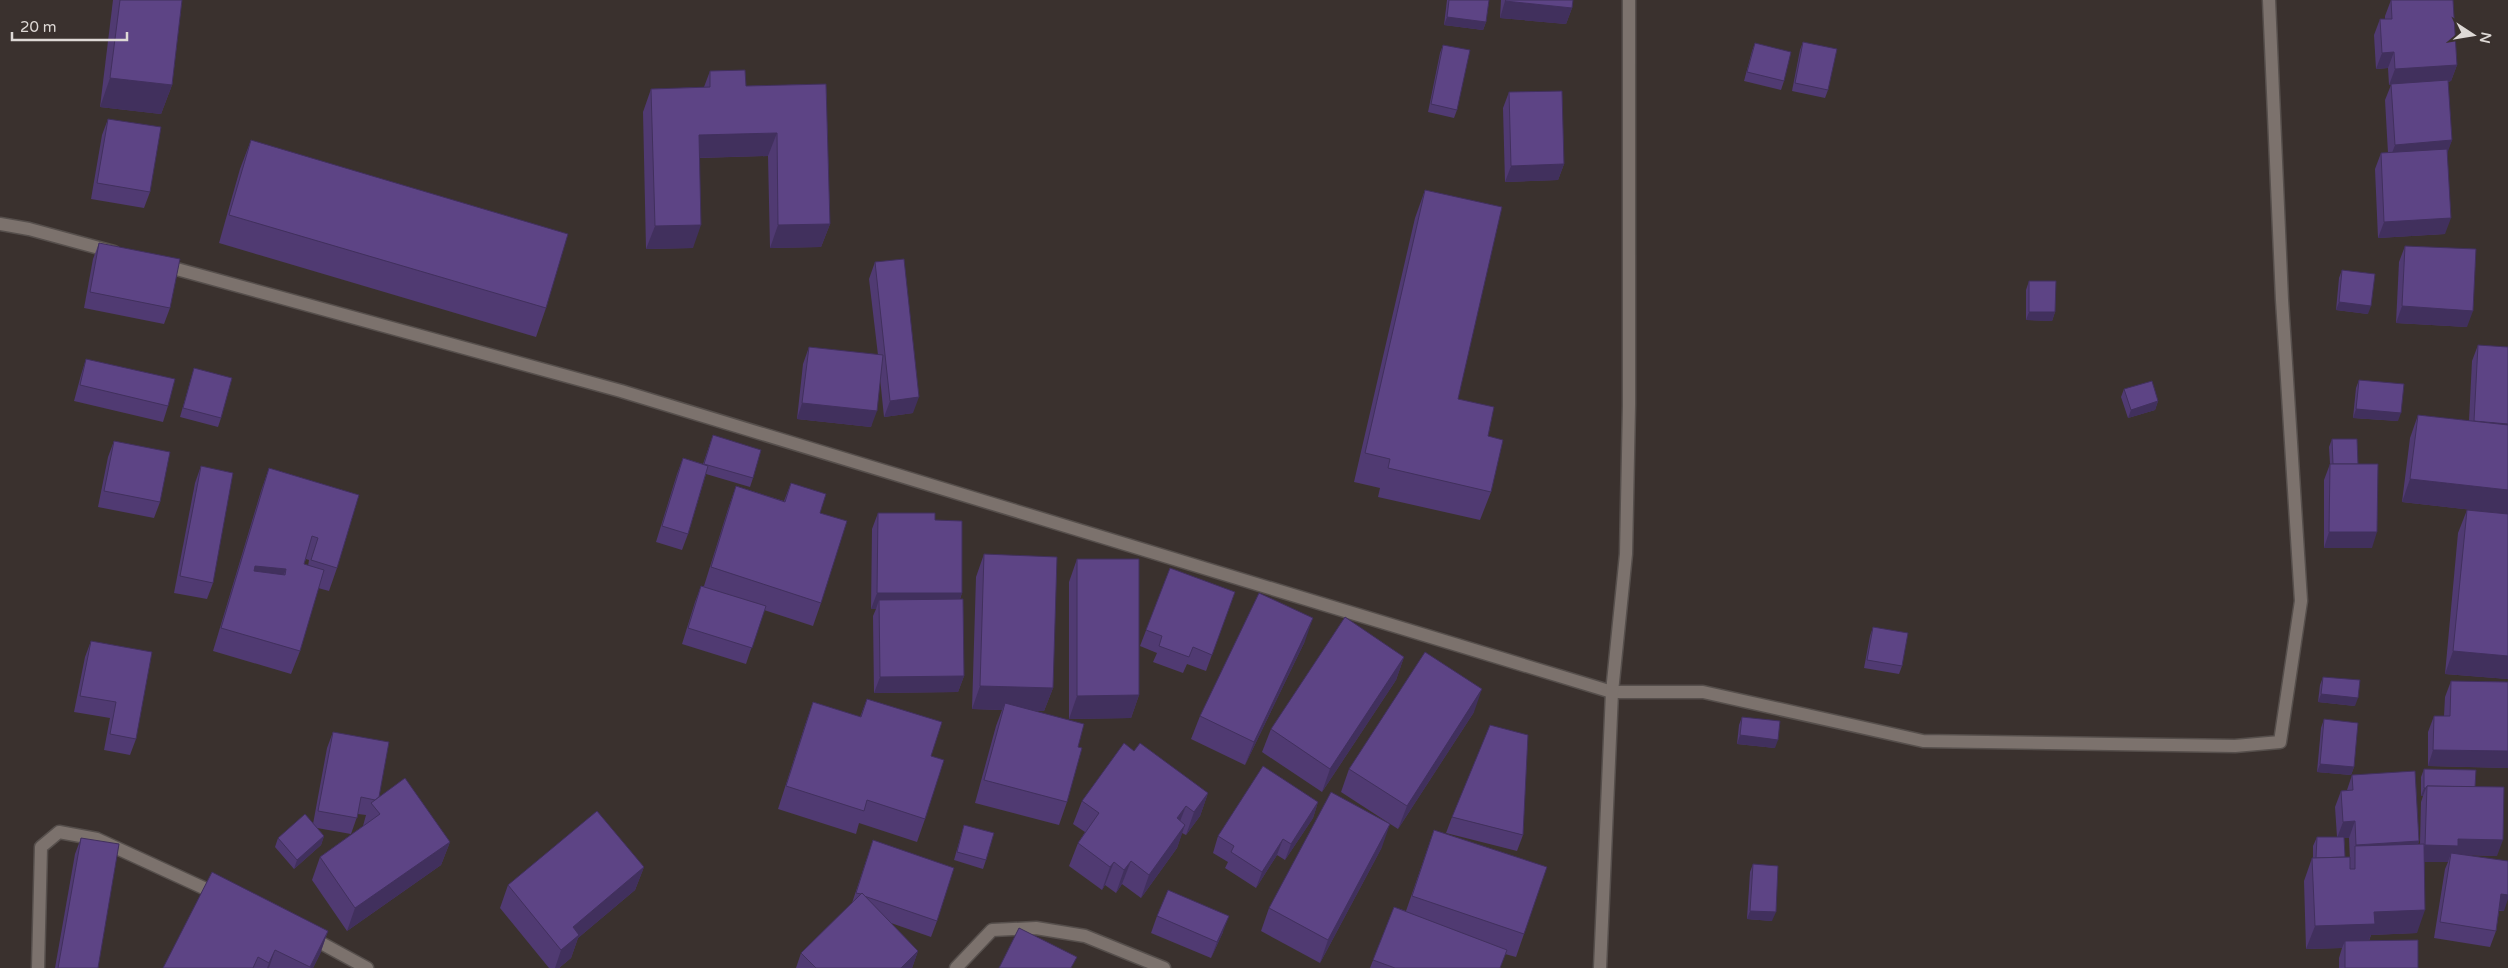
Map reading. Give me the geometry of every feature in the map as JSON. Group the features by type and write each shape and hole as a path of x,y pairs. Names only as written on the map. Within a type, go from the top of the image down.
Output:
{"street":[{"path":"1600,968 1612,692 1626,554 1629,405 1629,0"},
{"path":"153,263 621,391 1612,692 1703,692 1924,741 2235,746 2280,742 2301,600 2282,300 2269,0"},
{"path":"0,224 29,229 124,255"},
{"path":"38,968 41,847 59,832 97,838 230,900"},
{"path":"956,968 992,930 1036,928 1085,936 1164,968"},
{"path":"300,932 367,968"}],"building":[{"path":"120,0 182,0 172,85 110,78"},
{"path":"1449,0 1489,0 1486,22 1447,17"},
{"path":"1506,0 1573,0 1572,8"},
{"path":"2391,0 2453,0 2457,65 2395,69 2394,52 2382,53 2380,19 2392,19"},
{"path":"1803,42 1837,49 1828,90 1795,83"},
{"path":"1755,43 1791,52 1784,81 1747,72"},
{"path":"1443,45 1470,50 1457,110 1431,104"},
{"path":"745,70 746,86 826,84 830,224 778,225 777,133 699,135 701,225 655,226 651,89 710,87 710,71"},
{"path":"2448,80 2452,140 2395,145 2391,84"},
{"path":"1562,91 1564,164 1511,166 1509,92"},
{"path":"108,119 161,127 150,192 97,183"},
{"path":"251,140 568,234 546,308 229,215"},
{"path":"2447,149 2451,218 2384,222 2381,153"},
{"path":"1425,190 1502,207 1458,399 1494,407 1488,436 1503,440 1491,492 1388,468 1390,459 1365,453"},
{"path":"99,243 180,259 170,308 90,292"},
{"path":"2405,246 2476,249 2473,311 2402,306"},
{"path":"904,259 919,397 890,401 875,262"},
{"path":"2342,270 2375,274 2371,306 2339,302"},
{"path":"2029,281 2056,281 2055,312 2029,312"},
{"path":"2478,345 2508,347 2508,424 2474,421"},
{"path":"809,347 883,355 877,411 802,403"},
{"path":"86,359 175,379 168,406 80,385"},
{"path":"194,368 232,378 221,418 183,408"},
{"path":"2359,380 2404,384 2401,413 2356,409"},
{"path":"2152,381 2158,401 2131,410 2124,389"},
{"path":"2418,415 2508,425 2508,490 2410,479"},
{"path":"713,435 761,450 753,478 704,464"},
{"path":"2332,439 2357,439 2358,464 2333,464"},
{"path":"114,441 170,452 160,502 104,491"},
{"path":"683,458 708,466 688,534 662,526"},
{"path":"2330,464 2378,464 2377,532 2329,532"},
{"path":"201,466 233,473 213,583 180,576"},
{"path":"269,468 359,495 337,568 311,560 318,538 312,536 304,564 324,570 300,651 221,628","holes":["255,566 286,569 285,575 254,571"]},
{"path":"791,483 826,494 820,513 847,521 821,603 711,567 736,486 785,502"},
{"path":"2467,510 2508,514 2508,656 2453,651"},
{"path":"878,513 935,513 935,520 962,521 962,593 877,593"},
{"path":"984,554 1057,557 1053,688 980,686"},
{"path":"1077,559 1139,559 1139,695 1077,696"},
{"path":"1170,568 1235,592 1212,655 1193,647 1189,657 1159,646 1162,636 1146,630"},
{"path":"701,586 766,606 752,648 688,628"},
{"path":"1259,593 1313,618 1254,742 1200,716"},
{"path":"963,599 964,676 880,677 879,600"},
{"path":"1345,617 1404,657 1330,769 1271,729"},
{"path":"1873,627 1908,633 1902,666 1867,660"},
{"path":"91,641 152,652 136,739 110,734 116,702 80,696"},
{"path":"1425,652 1482,689 1407,806 1349,769"},
{"path":"2323,677 2360,680 2358,698 2321,694"},
{"path":"2451,681 2508,682 2508,751 2433,750 2434,716 2450,716"},
{"path":"867,699 942,722 931,756 944,760 925,819 867,800 864,811 786,786 813,702 861,717"},
{"path":"1005,703 1084,724 1078,747 1082,748 1067,802 984,780"},
{"path":"1742,717 1780,721 1778,740 1740,735"},
{"path":"2324,719 2358,723 2354,767 2320,764"},
{"path":"1490,725 1528,735 1523,835 1452,817"},
{"path":"333,732 389,742 379,797 375,800 361,797 357,818 318,811"},
{"path":"1124,743 1134,751 1140,743 1208,793 1194,812 1186,806 1177,818 1185,825 1149,875 1131,861 1124,870 1114,862 1110,867 1078,843 1099,813 1082,801"},
{"path":"1263,766 1318,802 1291,844 1283,839 1262,872 1231,852 1234,846 1218,836"},
{"path":"2424,769 2476,770 2475,787 2427,786 2424,788"},
{"path":"2415,771 2419,841 2356,845 2355,821 2343,822 2341,791 2353,790 2352,775"},
{"path":"405,778 450,842 355,908 320,857 380,814 371,803"},
{"path":"2427,786 2504,787 2503,840 2458,839 2458,846 2425,845"},
{"path":"1331,792 1390,824 1328,940 1269,908"},
{"path":"597,811 644,867 573,927 579,935 561,950 508,885"},
{"path":"305,814 324,836 297,860 278,838"},
{"path":"964,825 994,833 986,860 957,852"},
{"path":"1434,830 1547,867 1524,934 1412,896"},
{"path":"2317,837 2344,837 2345,857 2316,858"},
{"path":"81,838 119,844 98,968 58,968"},
{"path":"873,840 954,868 937,921 864,896 862,893 856,893"},
{"path":"2424,844 2425,910 2374,912 2375,924 2315,926 2312,858 2350,857 2350,869 2355,869 2355,846"},
{"path":"2451,853 2508,861 2508,895 2501,894 2496,931 2440,922"},
{"path":"1753,864 1778,866 1776,912 1750,911"},
{"path":"212,872 328,931 310,967 275,950 269,963 258,957 253,968 163,968"},
{"path":"1168,890 1229,916 1217,942 1157,916"},
{"path":"862,893 918,951 901,968 816,968 801,953"},
{"path":"1394,907 1507,950 1500,968 1395,968 1373,960"},
{"path":"1019,928 1077,957 1071,968 999,968"},
{"path":"2418,940 2418,968 2345,968 2345,941"}]}
